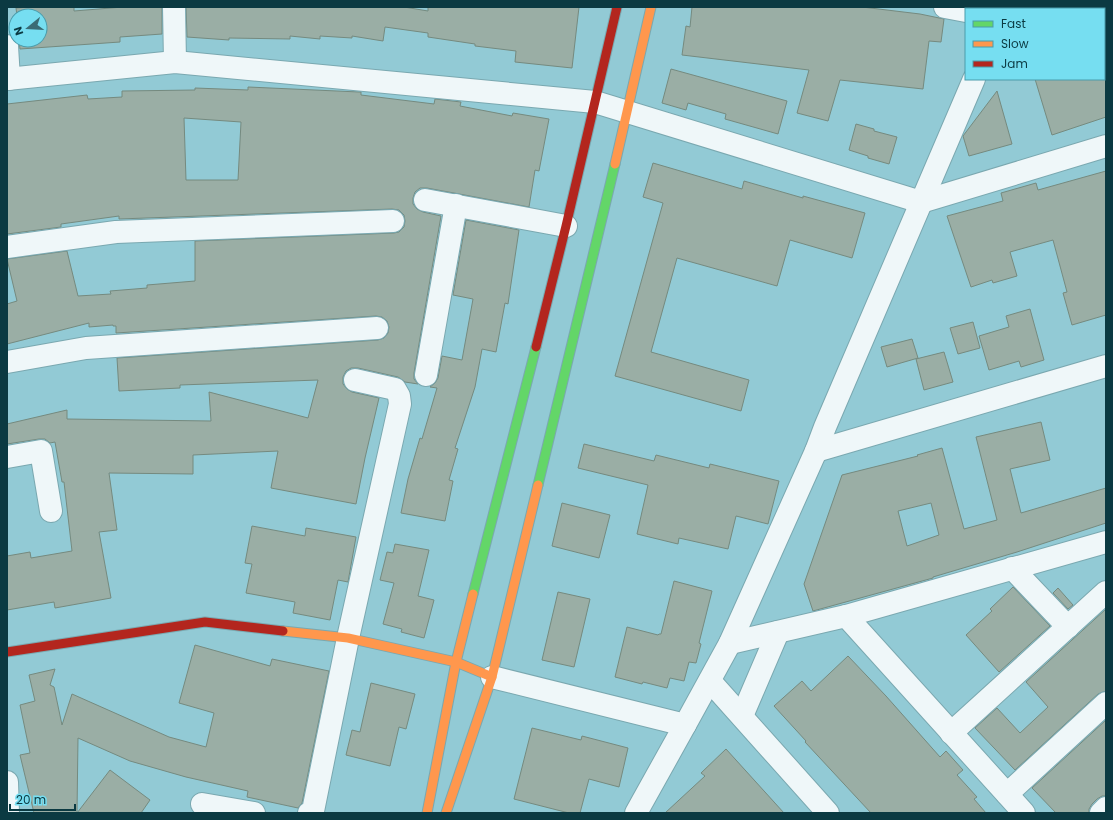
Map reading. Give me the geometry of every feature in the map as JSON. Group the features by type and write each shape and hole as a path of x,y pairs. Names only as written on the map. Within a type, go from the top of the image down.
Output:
{"street":[{"path":"174,7 175,62"},
{"path":"427,813 456,662 566,226 617,7"},
{"path":"446,813 492,677 628,112 651,7"},
{"path":"944,7 965,12"},
{"path":"7,46 8,79 175,62 595,102 922,202 1106,146"},
{"path":"636,813 730,643 816,451 974,80"},
{"path":"426,200 566,226"},
{"path":"426,375 456,206"},
{"path":"7,247 116,232 392,221"},
{"path":"7,362 86,348 377,328"},
{"path":"816,451 1106,366"},
{"path":"309,813 312,811 348,638 400,404 399,396 395,390 355,380"},
{"path":"7,458 41,451 50,511"},
{"path":"730,643 846,616 1106,542"},
{"path":"1012,568 1068,627"},
{"path":"951,733 1106,592"},
{"path":"846,616 1024,813"},
{"path":"7,652 205,622 348,638 456,662 492,677 685,725"},
{"path":"742,716 778,632"},
{"path":"710,681 828,813"},
{"path":"1007,794 1106,703"},
{"path":"7,782 8,813"},
{"path":"202,804 254,813"},
{"path":"1101,813 1106,808"}],"building":[{"path":"74,7 74,11 123,7 162,7 162,34 120,37 120,42 48,47 48,8 16,8"},
{"path":"186,7 404,7 428,11 428,7 579,7 572,68 515,62 516,51 475,46 475,44 428,37 428,33 385,27 383,41 352,36 352,38 320,36 320,39 290,36 290,39 229,38 229,40 187,37"},
{"path":"692,7 862,7 920,14 944,19 941,42 929,41 923,89 840,80 828,121 797,113 809,70 682,55 686,26 690,27"},
{"path":"671,69 787,101 778,134 725,119 726,114 688,103 686,110 662,103"},
{"path":"1106,79 1106,117 1052,135 1035,80"},
{"path":"248,87 361,92 361,95 434,104 435,99 461,102 460,106 512,116 513,113 549,119 539,171 535,170 529,207 427,188 420,188 415,192 413,204 417,209 441,216 414,373 414,379 418,384 405,382 398,377 358,368 351,368 346,371 343,377 343,384 347,389 352,392 379,398 356,504 271,488 278,451 193,455 193,474 109,473 117,530 99,532 111,598 55,608 54,602 7,610 7,556 30,552 31,558 72,551 64,482 62,482 55,442 50,443 45,439 39,439 7,444 7,424 67,410 67,419 211,421 209,392 308,418 318,380 180,385 180,388 119,391 117,358 378,340 384,338 388,333 389,327 387,321 382,317 376,316 116,333 116,326 89,327 89,323 7,344 7,304 17,301 7,259 67,251 78,296 111,294 110,291 147,288 147,285 195,281 195,241 394,233 399,232 404,227 404,215 399,210 392,209 119,219 119,216 61,224 61,227 7,234 7,104 87,95 88,99 122,97 122,91 195,90 195,88 248,90","holes":["184,118 241,122 238,180 186,180"]},
{"path":"997,91 1012,144 969,156 963,136"},
{"path":"856,124 874,129 874,131 897,137 889,164 868,158 868,156 849,150"},
{"path":"653,163 742,189 744,181 803,198 803,196 865,213 852,258 790,240 777,286 677,258 651,352 749,380 741,411 615,376 663,203 643,197"},
{"path":"1106,171 1106,315 1072,325 1063,293 1067,292 1053,240 1010,252 1017,276 993,283 992,280 971,287 947,216 1003,201 1001,193 1036,183 1038,190"},
{"path":"466,220 519,230 508,304 505,303 496,352 482,349 475,387 455,448 458,449 449,480 453,481 445,521 401,513 408,479 437,388 430,387 438,378 442,356 462,360 473,299 453,295"},
{"path":"1030,309 1044,360 1021,367 1019,361 989,370 979,336 1009,327 1006,316"},
{"path":"973,322 980,348 958,354 950,328"},
{"path":"912,339 918,358 887,367 881,347"},
{"path":"944,352 953,382 924,390 916,359"},
{"path":"1041,422 1050,460 1010,469 1021,513 1106,488 1106,523 933,578 813,611 804,584 842,475 918,456 917,455 942,448 964,529 997,520 976,437","holes":["931,503 939,535 907,546 898,511"]},
{"path":"584,444 654,461 656,455 709,468 710,464 779,481 768,524 736,516 728,549 679,538 678,544 637,534 648,485 578,468"},
{"path":"562,503 610,515 599,558 552,546"},
{"path":"252,526 305,536 306,528 356,537 348,582 338,580 330,620 293,613 295,602 246,593 252,564 245,563"},
{"path":"395,544 429,550 418,596 434,600 424,638 401,632 402,629 383,624 394,583 380,580 387,552 393,553"},
{"path":"674,581 712,591 699,643 701,644 696,663 689,662 684,681 670,678 667,688 643,682 642,684 615,677 627,627 658,635 661,634"},
{"path":"1013,587 1050,626 999,672 966,635 992,611 990,609"},
{"path":"1058,588 1073,605 1068,609 1053,593"},
{"path":"558,592 590,599 574,667 542,660"},
{"path":"1106,609 1106,691 1098,694 1015,770 975,728 997,708 1020,733 1048,707 1026,682"},
{"path":"195,645 270,666 272,659 329,671 302,803 298,808 247,797 248,791 186,777 130,761 78,738 77,813 34,813 20,755 30,753 20,705 35,701 29,675 55,669 50,685 54,687 62,725 72,694 169,737 206,747 214,713 179,703"},
{"path":"848,656 940,757 946,751 963,770 957,775 977,797 974,799 986,813 871,813 805,742 806,741 774,706 802,681 811,691"},
{"path":"371,683 415,694 406,729 399,727 390,766 346,755 352,730 360,732"},
{"path":"1106,720 1106,796 1102,796 1092,804 1089,809 1089,813 1056,813 1032,788"},
{"path":"532,728 581,740 582,736 628,748 619,787 589,779 580,813 569,813 514,799"},
{"path":"726,749 784,813 665,813 705,776 701,773"},
{"path":"110,770 150,800 141,813 77,813"}],"traffic: fast":[{"path":"538,485 615,164"},
{"path":"473,594 536,347"}],"traffic: slow":[{"path":"615,164 651,7"},
{"path":"446,813 492,677 538,485"},
{"path":"427,813 456,662 473,594"},
{"path":"283,631 348,638 456,662 492,677"}],"traffic: jam":[{"path":"536,347 617,7"},
{"path":"7,652 205,622 283,631"}]}
